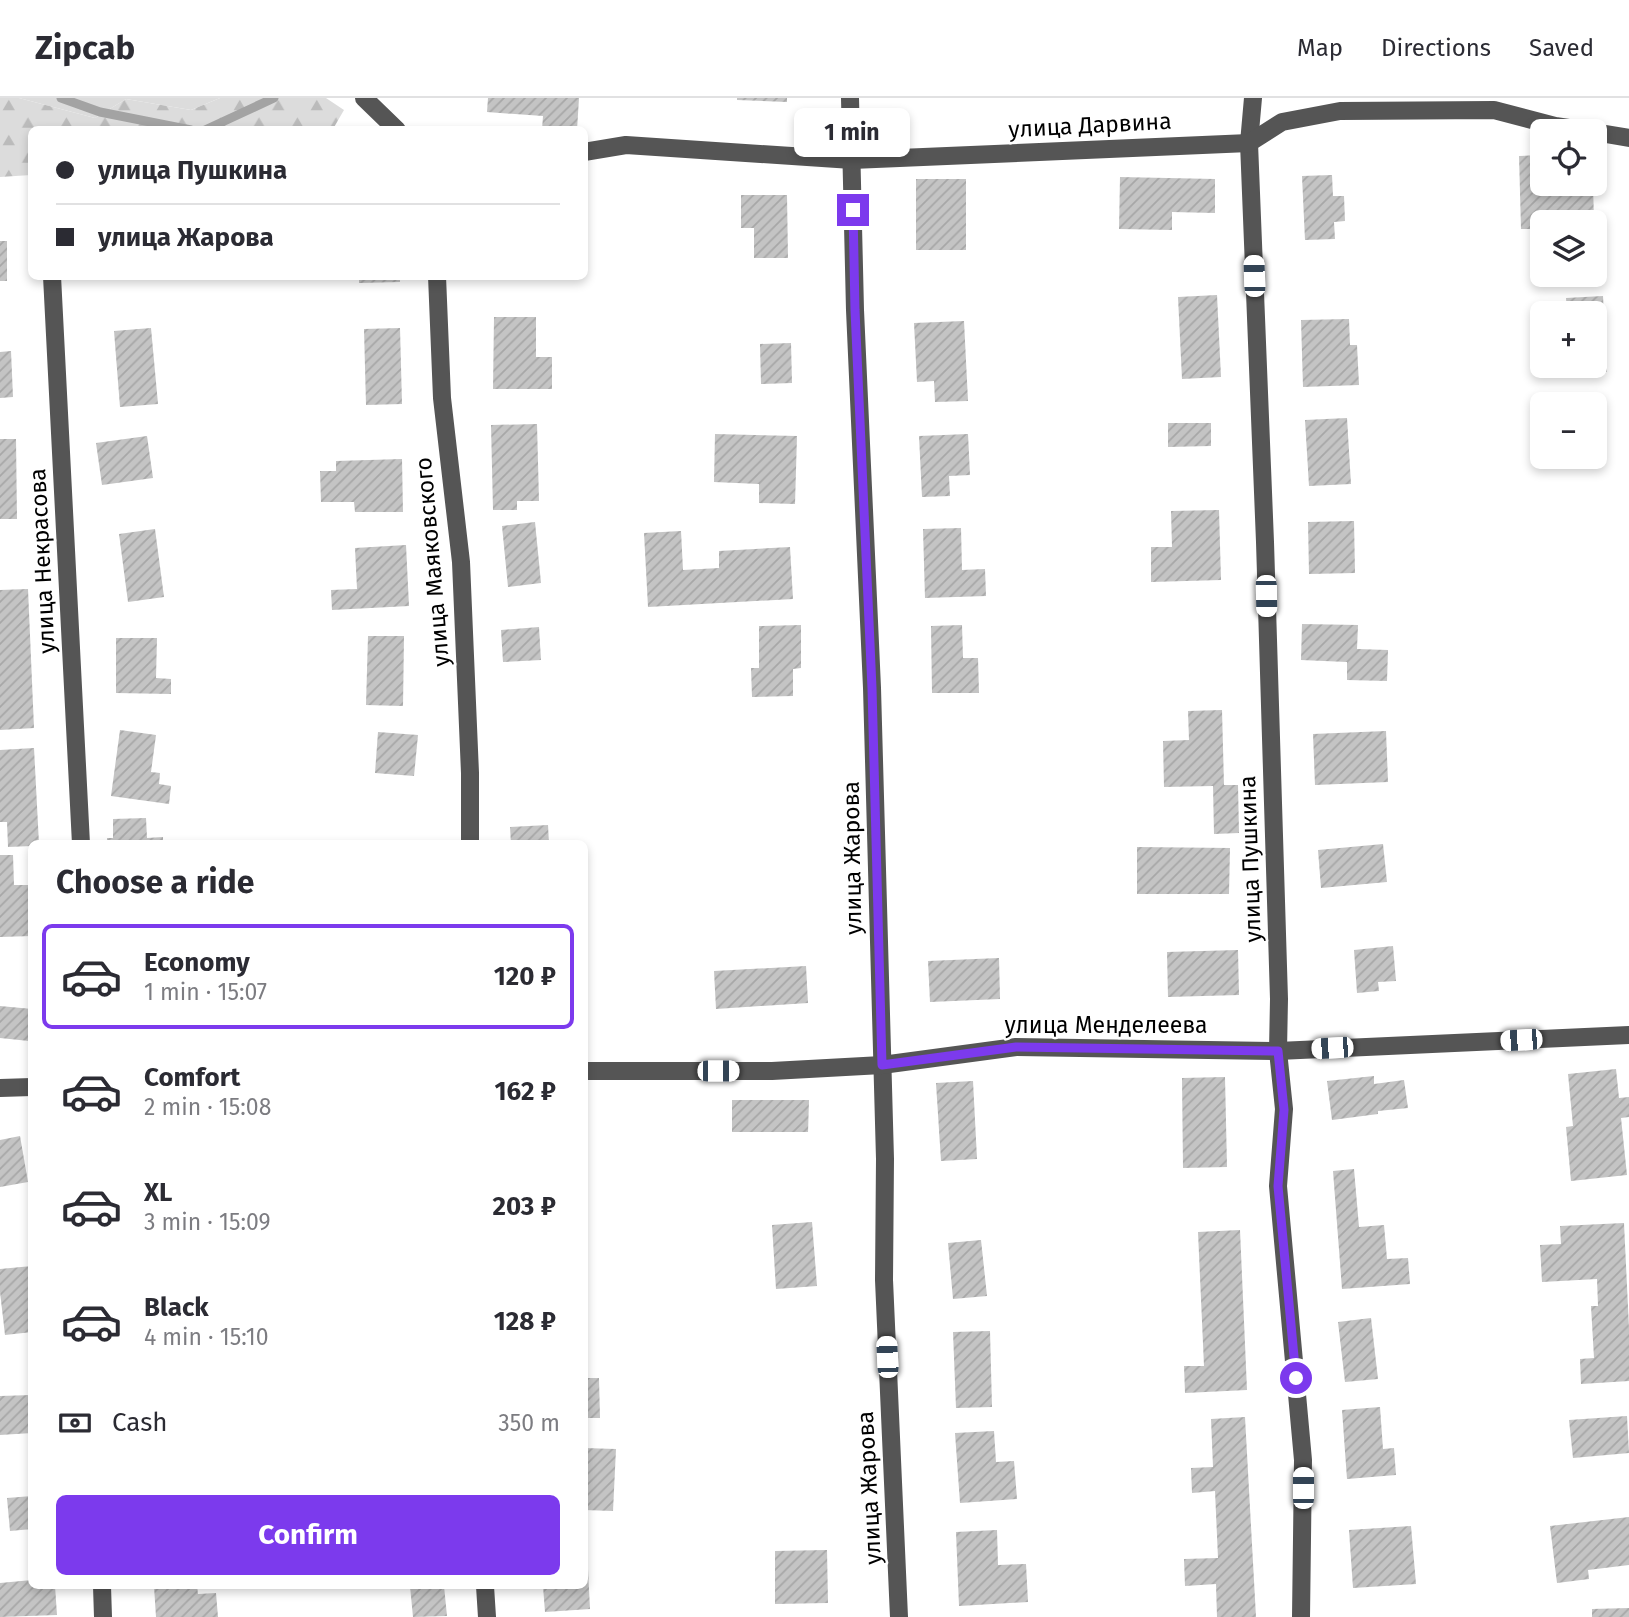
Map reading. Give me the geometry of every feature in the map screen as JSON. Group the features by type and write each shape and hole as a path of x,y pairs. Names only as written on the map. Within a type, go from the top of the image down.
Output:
{"street":[{"path":"364,98 393,126"},
{"name":"улица Жарова","path":"850,98 855,310 872,688 885,1159 884,1280 899,1617"},
{"name":"улица Пушкина","path":"1254,98 1249,142 1279,985 1278,1051 1284,1110 1278,1186 1303,1460 1301,1617"},
{"name":"улица Дарвина","path":"588,151 626,145 852,160 1249,142 1282,122 1340,111 1494,110 1531,119"},
{"name":"улица Дарвина","path":"1607,134 1629,138"},
{"name":"улица Некрасова","path":"52,280 81,840"},
{"name":"улица Маяковского","path":"437,280 442,398 461,562 471,840"},
{"name":"улица Менделеева","path":"588,1071 772,1071 882,1065 1016,1047 1278,1051 1629,1035"},
{"path":"0,1088 28,1087"},
{"path":"102,1589 103,1617"},
{"path":"485,1589 487,1617"}],"green space":[{"path":"0,98 19,98 95,118 126,99 191,110 220,98 326,98 344,110 335,126 28,126 28,175 0,177"},
{"path":"19,98 220,98 191,110 126,99 95,118"}],"building":[{"path":"488,98 579,98 577,126 542,126 543,116 487,112"},
{"path":"787,98 787,102 737,100"},
{"path":"1519,156 1530,156 1530,196 1593,196 1594,210 1530,210 1530,229 1521,229"},
{"path":"1332,175 1333,196 1344,196 1345,221 1334,222 1335,239 1305,240 1302,176"},
{"path":"1120,177 1215,179 1215,213 1172,212 1172,230 1119,229"},
{"path":"916,179 966,179 966,250 916,250"},
{"path":"741,195 787,195 788,258 754,258 754,228 741,228"},
{"path":"0,241 7,241 7,281 0,281"},
{"path":"359,280 400,280 400,282 359,283"},
{"path":"1217,295 1221,377 1182,379 1178,297"},
{"path":"1603,296 1603,301 1566,301 1566,298"},
{"path":"494,317 536,317 536,357 552,357 552,389 493,389"},
{"path":"1349,319 1350,345 1357,345 1359,385 1303,387 1301,320"},
{"path":"964,321 968,401 935,402 934,381 917,382 914,323"},
{"path":"151,328 158,404 120,407 114,331"},
{"path":"400,328 402,404 366,405 364,329"},
{"path":"791,343 792,383 761,384 760,344"},
{"path":"11,351 13,397 0,398 0,352"},
{"path":"1347,418 1351,484 1309,486 1305,420"},
{"path":"1168,423 1211,423 1211,446 1168,447"},
{"path":"537,424 539,501 517,501 517,510 493,510 491,425"},
{"path":"715,434 797,436 795,504 759,503 759,484 714,482"},
{"path":"968,434 970,475 949,476 950,496 922,497 919,436"},
{"path":"147,436 153,478 102,485 96,443"},
{"path":"0,439 16,439 17,519 0,519"},
{"path":"402,459 403,512 355,512 354,502 321,502 320,471 336,471 336,461"},
{"path":"1219,510 1221,580 1151,582 1151,547 1172,547 1171,511"},
{"path":"1354,521 1355,573 1309,574 1308,522"},
{"path":"535,522 541,583 508,587 502,526"},
{"path":"961,528 962,570 985,569 986,596 925,598 923,529"},
{"path":"155,529 164,597 128,602 119,534"},
{"path":"681,531 683,570 719,568 719,551 790,547 793,599 648,607 644,533"},
{"path":"406,545 409,606 332,610 331,590 357,589 355,548"},
{"path":"28,589 34,728 0,730 0,590"},
{"path":"1302,624 1358,625 1357,649 1388,650 1387,681 1347,680 1347,662 1301,660"},
{"path":"801,625 801,668 793,669 793,696 752,697 751,668 759,668 759,626"},
{"path":"962,625 963,658 978,658 979,693 932,693 931,626"},
{"path":"539,627 541,660 503,662 501,630"},
{"path":"368,636 404,636 403,706 366,705"},
{"path":"116,638 157,638 156,678 171,679 171,694 116,693"},
{"path":"1222,710 1224,785 1238,785 1239,833 1214,834 1213,786 1164,787 1163,741 1189,740 1188,711"},
{"path":"120,730 156,735 151,772 160,773 159,784 171,786 169,804 111,796"},
{"path":"1386,731 1388,782 1315,785 1313,734"},
{"path":"378,732 418,735 414,776 375,773"},
{"path":"34,748 39,840 28,840 28,846 8,847 7,822 0,822 0,750"},
{"path":"146,818 147,838 163,837 163,840 107,840 113,838 113,819"},
{"path":"548,825 549,840 511,840 510,827"},
{"path":"1383,844 1387,882 1321,888 1318,850"},
{"path":"1137,847 1230,848 1229,894 1137,894"},
{"path":"0,855 13,855 14,885 28,885 28,936 0,937"},
{"path":"1393,946 1396,981 1378,982 1379,991 1357,993 1354,950"},
{"path":"1238,950 1239,995 1168,997 1167,952"},
{"path":"999,958 1000,999 930,1002 928,961"},
{"path":"806,966 808,1003 716,1009 714,971"},
{"path":"0,1006 28,1009 28,1041 0,1038"},
{"path":"1616,1069 1619,1098 1629,1097 1629,1117 1621,1118 1627,1175 1571,1181 1566,1127 1573,1126 1568,1074"},
{"path":"1374,1076 1374,1084 1404,1080 1408,1108 1332,1120 1327,1081"},
{"path":"1225,1077 1227,1167 1183,1168 1182,1078"},
{"path":"973,1081 977,1159 941,1161 936,1083"},
{"path":"732,1100 809,1100 808,1132 732,1132"},
{"path":"20,1136 28,1182 0,1187 0,1140"},
{"path":"1354,1169 1359,1227 1384,1225 1387,1259 1408,1258 1410,1284 1342,1289 1333,1171"},
{"path":"812,1222 817,1286 776,1289 772,1225"},
{"path":"1624,1223 1629,1381 1581,1384 1580,1359 1594,1358 1591,1306 1598,1306 1597,1279 1542,1282 1540,1245 1561,1244 1560,1226"},
{"path":"1240,1230 1247,1390 1185,1393 1184,1366 1204,1366 1198,1232"},
{"path":"981,1240 987,1296 953,1299 948,1243"},
{"path":"28,1266 28,1332 5,1335 0,1269"},
{"path":"1371,1318 1378,1379 1345,1382 1338,1322"},
{"path":"990,1331 992,1407 956,1408 953,1332"},
{"path":"588,1378 599,1378 600,1418 588,1418"},
{"path":"28,1395 28,1433 0,1435 0,1396"},
{"path":"1380,1407 1383,1449 1394,1448 1396,1475 1347,1479 1342,1410"},
{"path":"1627,1416 1629,1453 1573,1458 1569,1420"},
{"path":"1245,1417 1256,1617 1217,1617 1216,1584 1185,1586 1184,1559 1218,1558 1215,1491 1192,1493 1191,1468 1213,1467 1211,1419"},
{"path":"994,1431 996,1462 1014,1461 1017,1499 960,1503 955,1433"},
{"path":"588,1448 616,1449 613,1511 588,1510"},
{"path":"28,1496 28,1529 10,1531 7,1498"},
{"path":"1629,1517 1629,1565 1588,1570 1589,1579 1557,1583 1550,1526"},
{"path":"1411,1526 1416,1584 1353,1588 1349,1530"},
{"path":"997,1530 998,1565 1026,1564 1028,1602 959,1606 956,1532"},
{"path":"827,1550 828,1603 775,1604 775,1551"},
{"path":"588,1569 590,1609 545,1612 543,1589 588,1589"},
{"path":"28,1580 28,1589 55,1589 57,1615 0,1617 0,1583"},
{"path":"154,1589 197,1589 198,1594 216,1593 218,1617 156,1617"},
{"path":"410,1589 444,1589 447,1616 413,1617"},
{"path":"1629,1608 1629,1617 1592,1617 1592,1609"}],"waterway":[{"path":"61,98 100,112 171,126"},
{"path":"214,126 274,98"}],"route":[{"path":"853,210 872,688 882,1065 1016,1047 1278,1051 1284,1110 1278,1186 1296,1378"}]}
